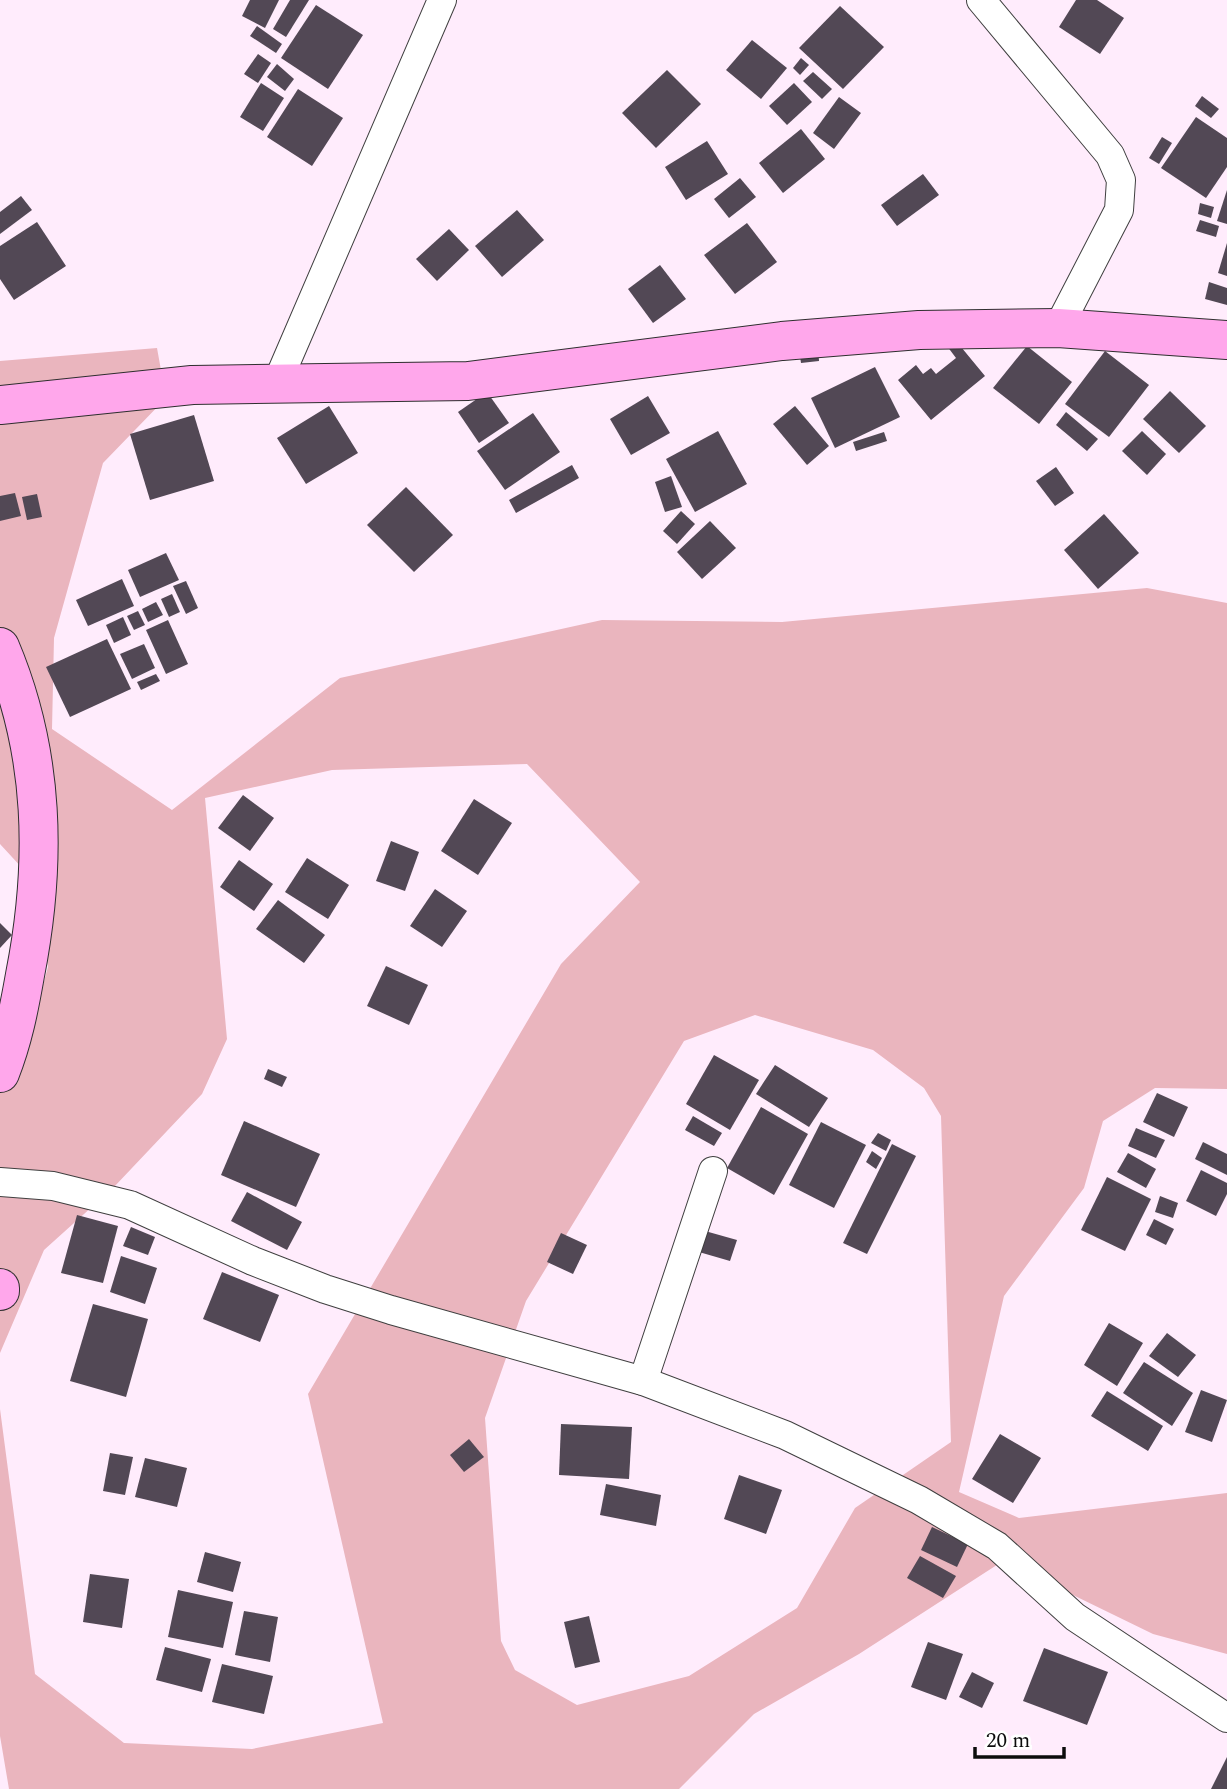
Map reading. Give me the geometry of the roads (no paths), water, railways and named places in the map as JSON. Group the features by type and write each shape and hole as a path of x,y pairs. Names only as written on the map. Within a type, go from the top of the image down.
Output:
{"street":[{"path":"277,383 442,0"},
{"path":"981,0 1110,155 1121,180 1119,210 1058,328"},
{"path":"0,405 192,385 468,381 782,341 919,330 1058,328 1227,340"},
{"path":"0,647 28,734 40,818 36,921 13,1040 0,1073"},
{"path":"643,1381 713,1171"},
{"path":"0,1182 54,1186 130,1205 253,1261 325,1289 643,1381 785,1435 919,1500 997,1546 1075,1617 1227,1718"}]}
